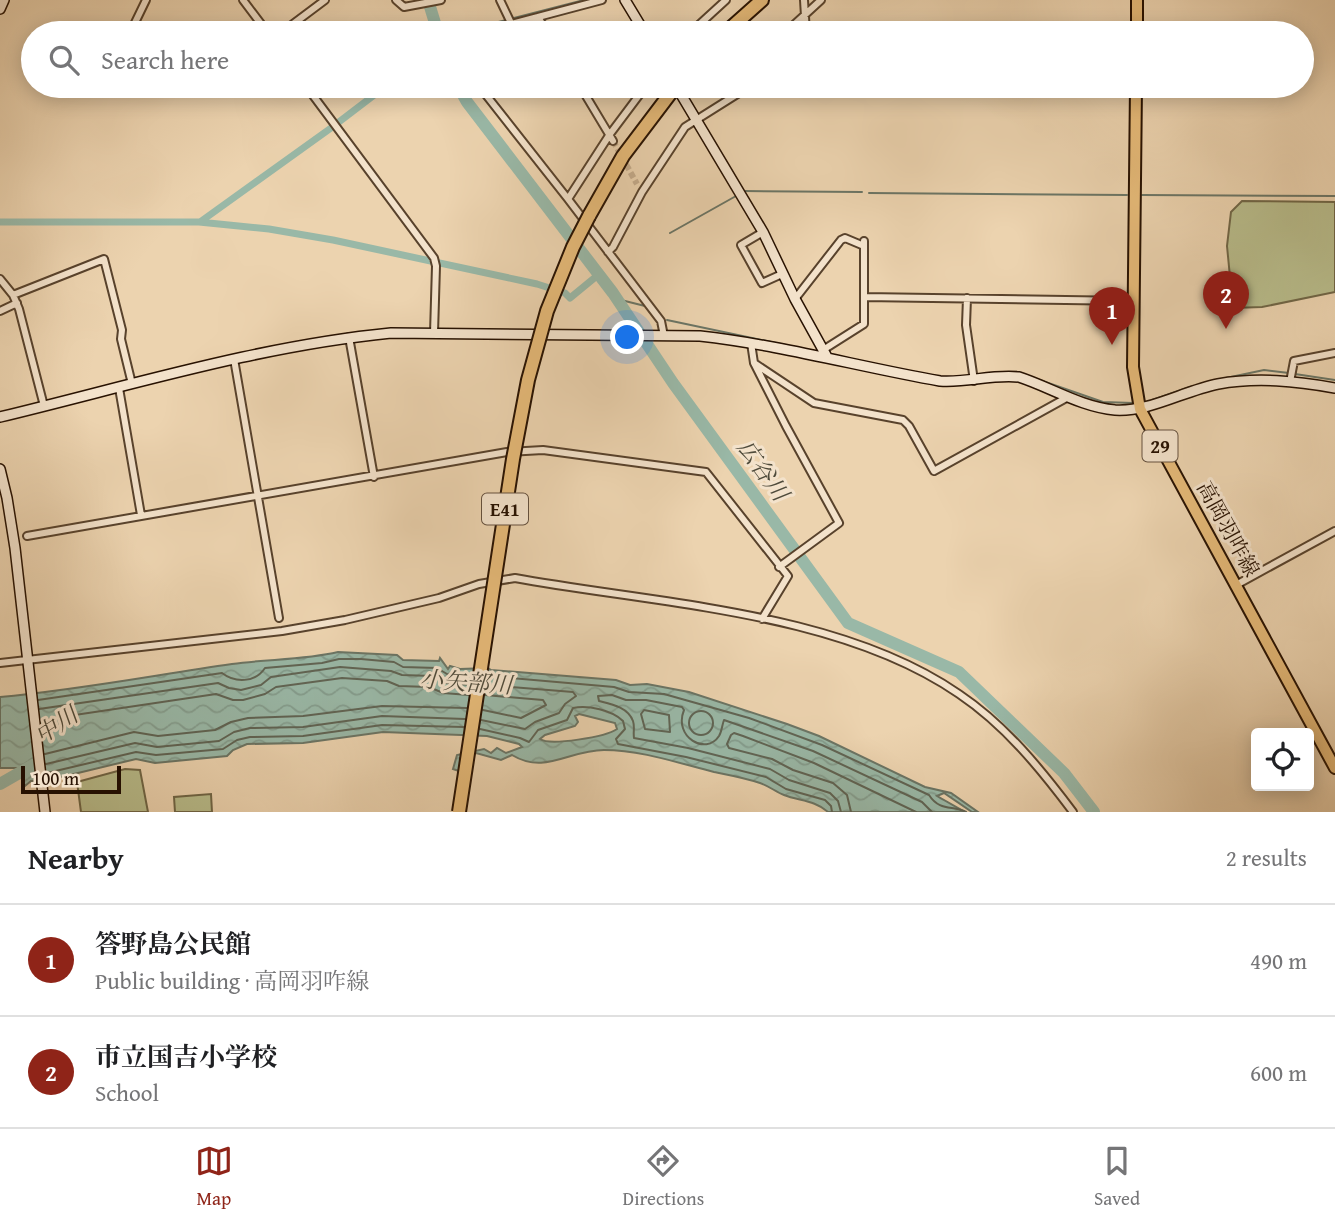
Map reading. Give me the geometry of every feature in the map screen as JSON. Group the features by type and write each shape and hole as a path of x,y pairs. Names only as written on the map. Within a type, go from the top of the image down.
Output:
{"highway":[{"path":"738,21 762,0"},
{"name":"E41","path":"459,812 513,460 528,380 547,311 589,216 624,156 666,98"}],"main road":[{"path":"1137,0 1137,21"},
{"name":"高岡羽咋線","path":"1136,98 1132,301 1133,367 1140,409 1335,768"}],"street":[{"path":"0,9 4,0"},
{"path":"135,21 145,0"},
{"path":"243,0 259,21"},
{"path":"297,21 325,0"},
{"path":"396,0 404,7 441,0"},
{"path":"500,0 510,19"},
{"path":"505,21 538,17 602,0"},
{"path":"625,0 638,21"},
{"path":"703,21 726,0"},
{"path":"804,0 806,21"},
{"path":"796,21 821,0"},
{"path":"538,17 540,21"},
{"path":"315,98 434,258 434,333"},
{"path":"488,98 661,321 661,336"},
{"path":"587,98 611,138"},
{"path":"568,199 638,98"},
{"path":"680,98 697,119 763,232 825,354"},
{"path":"608,252 642,192 685,127 726,98"},
{"path":"637,184 642,192"},
{"path":"763,232 741,245 762,283 782,274"},
{"path":"795,299 841,240 864,243 864,324 825,354"},
{"path":"13,295 104,259 132,384"},
{"path":"0,279 17,303 44,406"},
{"path":"864,297 1132,301"},
{"path":"967,298 966,325 974,377"},
{"path":"0,310 17,303"},
{"path":"0,417 234,359 349,337 391,333 700,336 825,354 940,381 974,377 1019,377 1097,407 1116,410 1140,409 1218,384 1247,380 1335,388"},
{"path":"349,337 374,477"},
{"path":"751,343 754,363 839,523 779,567"},
{"path":"1290,382 1294,361 1335,353"},
{"path":"234,359 279,618"},
{"path":"754,363 814,403 903,419 934,471 1068,397"},
{"path":"119,388 141,515"},
{"path":"27,536 507,452 543,450 706,472 788,576 762,620"},
{"path":"0,469 15,548 45,812"},
{"path":"1236,585 1335,531"},
{"path":"0,663 28,662 282,631 345,620 439,598 479,584 515,578 762,620 838,637 898,659 942,682 990,718 1023,749 1073,812"}],"green space":[{"path":"1242,201 1335,202 1335,292 1262,307 1233,308 1227,246 1231,212"},
{"path":"125,769 140,770 148,812 81,812 77,782"},
{"path":"211,794 212,812 175,812 174,797"}],"water":[{"name":"小矢部川","path":"338,652 397,655 403,660 439,661 440,658 448,669 450,666 460,669 488,668 616,680 630,685 647,684 689,692 819,736 925,787 951,793 978,812 972,812 944,793 937,796 965,812 828,812 818,805 784,795 754,781 632,752 591,751 535,763 512,755 501,760 476,753 460,758 465,773 453,769 457,755 484,749 491,753 497,748 506,753 522,747 487,736 383,732 303,743 247,744 227,756 155,763 136,759 49,780 31,781 25,786 17,768 0,768 0,697 232,664","holes":["579,714 615,723 617,729 590,738 555,742 540,739 575,726 578,722 575,716"]}],"waterway":[{"name":"広谷川","path":"428,0 434,21"},
{"path":"502,21 584,0"},
{"path":"200,222 370,98"},
{"name":"広谷川","path":"465,98 613,293 673,383 848,623 959,672 1064,773 1094,812"},
{"path":"744,191 862,192"},
{"path":"869,193 1127,195"},
{"path":"1142,195 1335,196"},
{"path":"670,233 736,196"},
{"path":"0,222 199,222 269,229 537,284 565,293 570,298 598,275"},
{"path":"617,299 645,306"},
{"path":"667,320 819,352"},
{"path":"1226,378 1264,370 1289,373"},
{"path":"990,373 1008,372"},
{"path":"1295,374 1335,380"},
{"path":"1031,377 1103,402 1133,403"},
{"path":"1152,400 1193,386"},
{"name":"中川","path":"0,784 33,765"}],"tunnel":[{"path":"613,141 637,184"}],"place":[{"name":"市立国吉小学校","path":"1226,329"},
{"name":"答野島公民館","path":"1112,345"}]}
